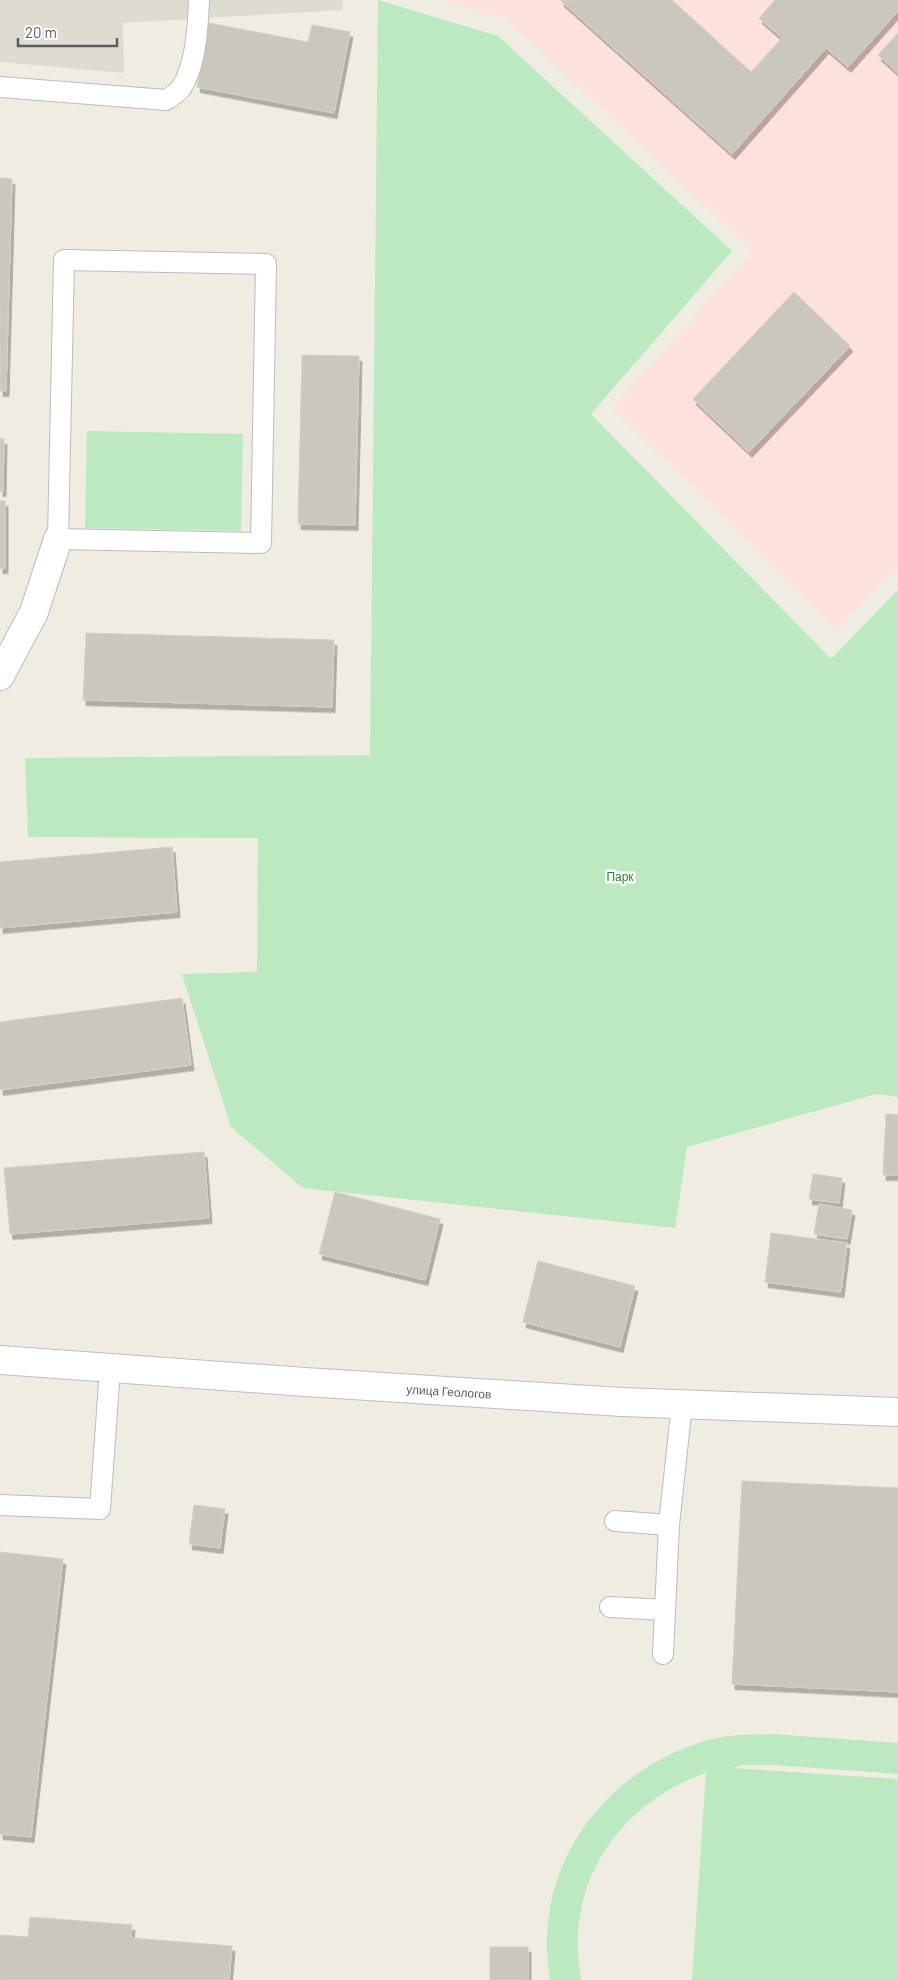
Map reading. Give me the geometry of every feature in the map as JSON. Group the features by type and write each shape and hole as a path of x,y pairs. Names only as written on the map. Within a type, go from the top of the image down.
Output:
{"street":[{"path":"0,676 34,612 58,539"},
{"name":"улица Геологов","path":"0,1360 305,1382 682,1404 898,1412"}],"lane":[{"path":"0,87 166,100 180,88 191,66 199,0"},
{"path":"64,260 266,264 261,543 58,539 64,260"},
{"path":"0,1505 100,1510 110,1369"},
{"path":"663,1654 669,1524 682,1404"},
{"path":"615,1522 669,1524"},
{"path":"610,1607 665,1610"}],"shaded area":[{"path":"0,0 343,0 342,10 123,23 124,73 0,62"},
{"path":"439,0 898,0 898,566 837,630 612,409 753,251 506,19"}],"green space":[{"name":"Парк","path":"378,0 498,36 732,251 591,414 831,659 898,590 898,1097 876,1094 687,1147 675,1228 303,1188 231,1127 182,974 257,972 258,838 28,837 25,758 370,755"},
{"path":"87,431 243,434 241,531 85,528"},
{"path":"773,1734 898,1743 898,1774 773,1765 743,1765 732,1768 898,1779 898,1980 692,1980 706,1773 674,1787 647,1805 623,1827 604,1852 590,1881 581,1912 578,1945 581,1980 550,1980 547,1939 552,1901 563,1864 581,1831 605,1801 634,1776 668,1756 705,1741 739,1735"}],"building":[{"path":"560,0 672,0 751,72 782,38 759,18 775,0 898,0 898,11 848,67 826,48 732,154"},
{"path":"209,23 308,42 312,25 350,32 334,113 197,87"},
{"path":"898,33 898,73 878,55"},
{"path":"0,178 12,179 6,391 0,391"},
{"path":"794,292 850,346 749,452 693,399"},
{"path":"302,355 359,356 355,525 298,524"},
{"path":"0,439 4,439 3,491 0,491"},
{"path":"0,501 5,501 5,568 0,568"},
{"path":"86,633 334,640 332,707 83,700"},
{"path":"172,847 177,912 0,928 0,862"},
{"path":"182,998 191,1065 0,1090 0,1022"},
{"path":"886,1114 898,1115 898,1175 883,1175"},
{"path":"204,1152 209,1218 10,1234 4,1168"},
{"path":"813,1174 842,1178 839,1203 809,1199"},
{"path":"335,1192 440,1219 425,1280 319,1254"},
{"path":"819,1204 852,1210 847,1239 814,1234"},
{"path":"771,1233 847,1243 841,1292 765,1282"},
{"path":"538,1261 635,1286 620,1347 523,1322"},
{"path":"742,1481 898,1488 898,1692 732,1684"},
{"path":"194,1505 225,1509 220,1548 189,1544"},
{"path":"0,1552 63,1559 31,1837 0,1834"},
{"path":"30,1917 132,1925 131,1938 232,1946 229,1980 0,1980 0,1935 28,1937"},
{"path":"490,1947 528,1947 528,1980 490,1980"}]}
